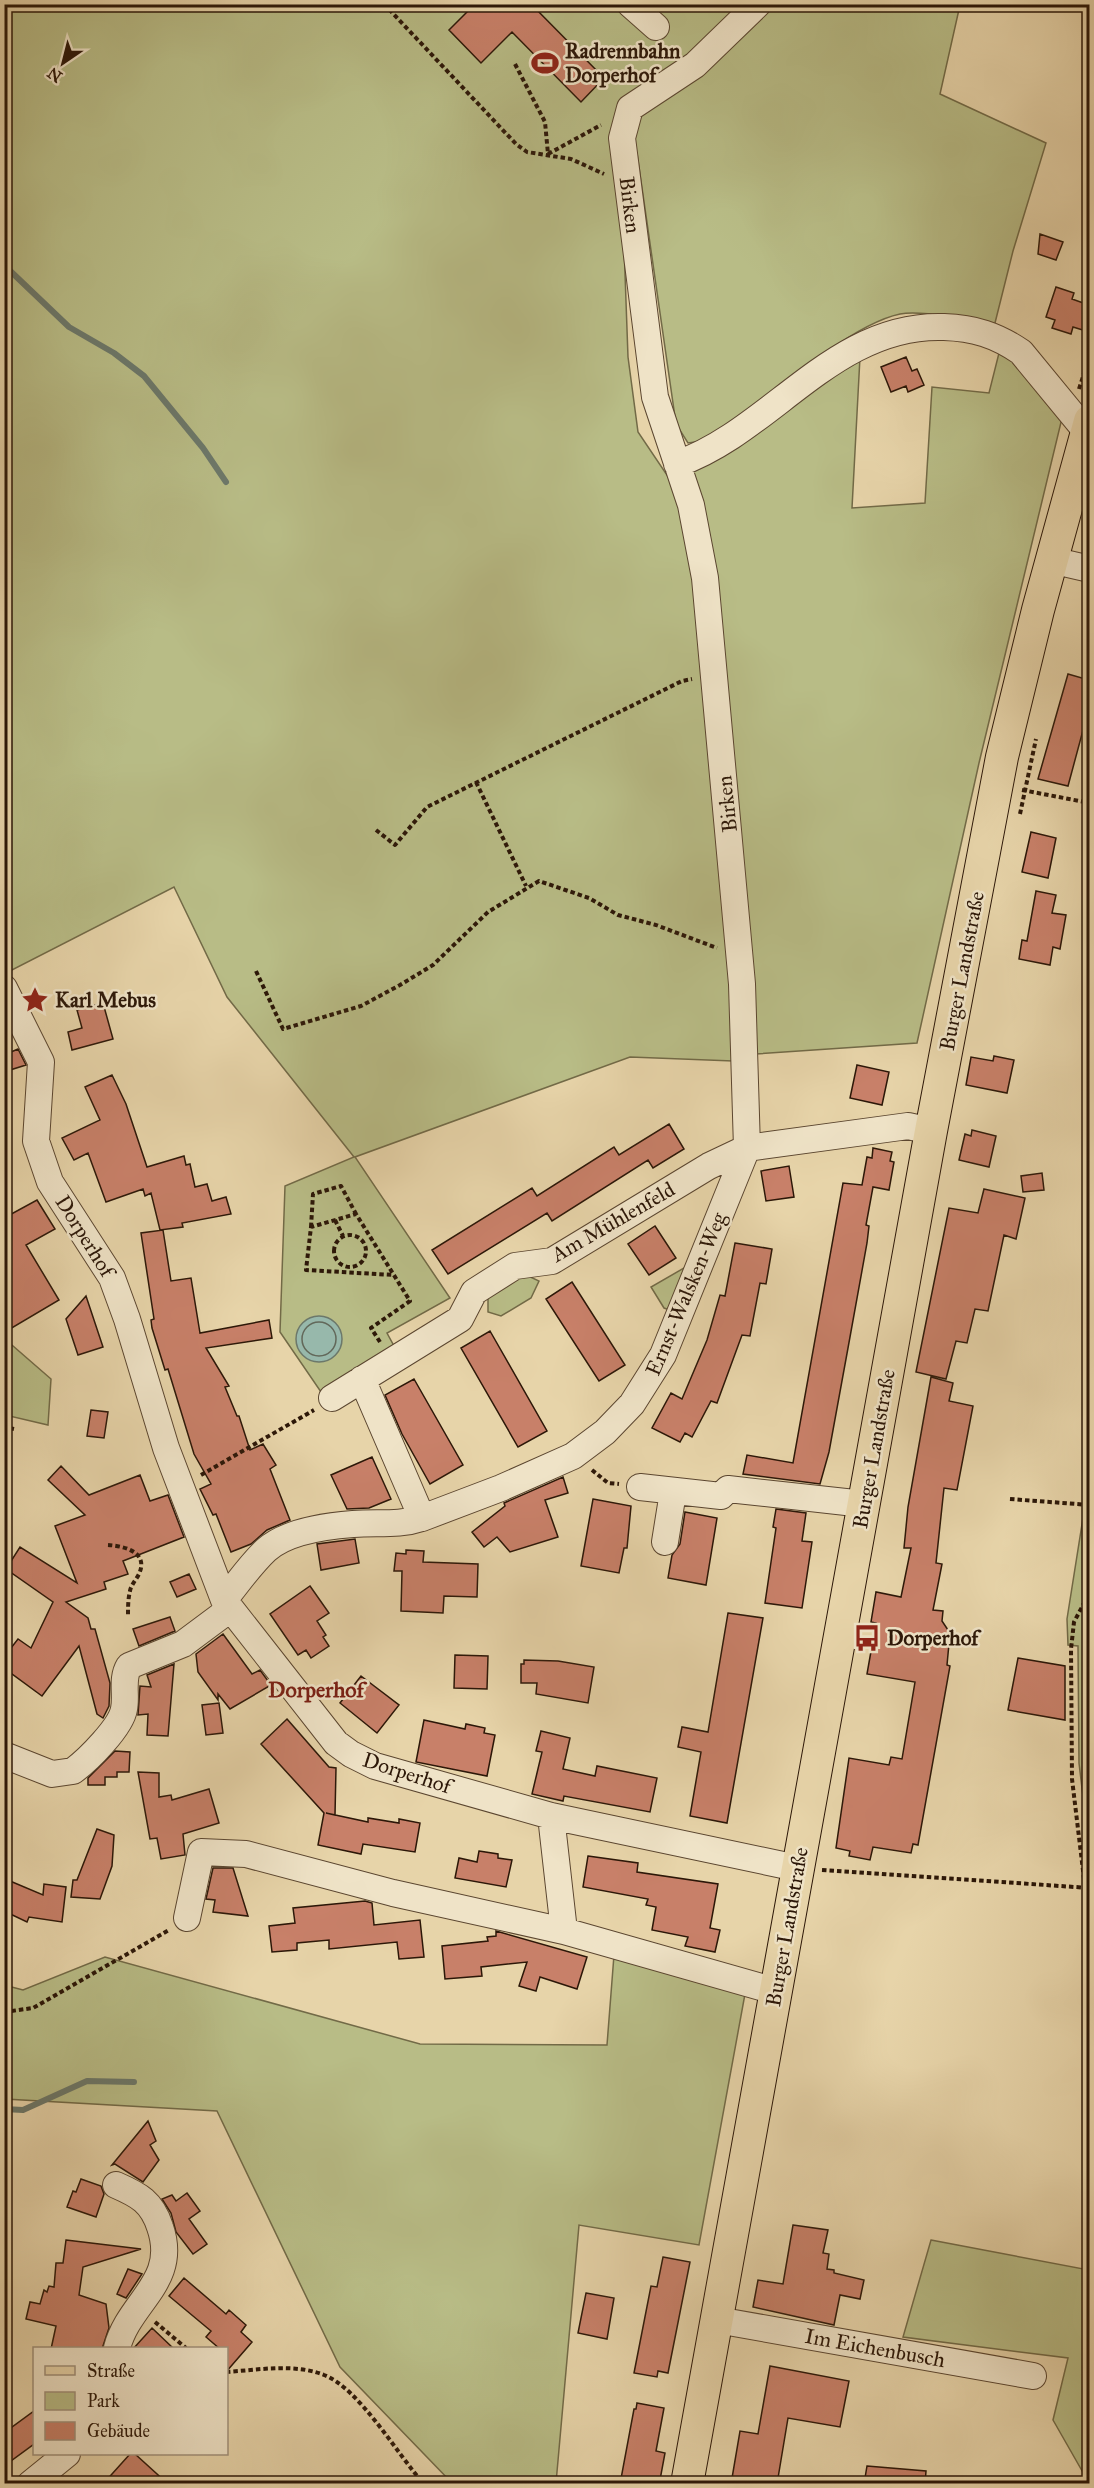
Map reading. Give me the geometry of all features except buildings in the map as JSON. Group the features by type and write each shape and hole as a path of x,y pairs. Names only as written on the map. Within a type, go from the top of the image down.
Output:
{"main road":[{"name":"Burger Landstraße","path":"687,2484 931,1131 997,786 1051,561 1088,426"}],"street":[{"path":"630,4 656,27"},
{"path":"630,108 695,65 758,4"},
{"name":"Birken","path":"630,108 622,138 655,397 700,545 740,956 747,1148"},
{"path":"677,464 707,452 724,441 808,378 852,350 892,333 921,326 968,328 1008,343 1021,352 1088,426"},
{"path":"1051,561 1089,569"},
{"name":"Dorperhof","path":"4,988 41,1062 36,1141 50,1182 112,1278 180,1486 227,1604 274,1659 313,1716 336,1743 351,1754 375,1766 552,1816 797,1868"},
{"name":"Am Mühlenfeld","path":"333,1398 460,1319 474,1292 515,1266 552,1261 709,1166 747,1148 908,1126 931,1131"},
{"name":"Ernst-Walsken-Weg","path":"422,1518 501,1488 573,1456 624,1413 653,1374 747,1148"},
{"path":"4,1755 52,1774 73,1771 120,1720 125,1706 125,1676 129,1666 183,1644 227,1604 266,1551 284,1539 307,1532 353,1524 402,1525 422,1518 362,1378"},
{"path":"640,1487 720,1496 728,1489 864,1504"},
{"path":"665,1542 673,1492"},
{"path":"552,1816 564,1931"},
{"path":"187,1918 201,1852 246,1854 393,1893 564,1931 775,1991"},
{"path":"116,2185 135,2193 151,2204 166,2248 163,2268 125,2327 118,2347"},
{"name":"Im Eichenbusch","path":"717,2320 1033,2376"},
{"path":"30,2484 66,2455"}],"path":[{"path":"384,4 516,144 527,152 548,154 583,164 628,187"},
{"path":"515,64 545,122 548,154"},
{"path":"548,154 630,108"},
{"path":"376,830 395,845 427,807 682,681 704,679 714,671"},
{"path":"476,782 526,886"},
{"path":"997,786 1089,803"},
{"path":"256,971 283,1029 334,1015 361,1006 433,965 474,923 526,886 539,881 589,898 618,915 740,956"},
{"path":"392,1360 371,1328 411,1301 341,1186 313,1194 306,1270 349,1270 394,1275"},
{"path":"311,1227 356,1214"},
{"path":"336,1220 343,1236"},
{"path":"343,1236 357,1236 364,1243 364,1258 357,1266 349,1270 337,1262 333,1251 337,1240 343,1236"},
{"path":"364,1243 372,1240"},
{"path":"180,1486 333,1398"},
{"path":"4,1427 14,1429"},
{"path":"573,1456 608,1483 640,1487"},
{"path":"1010,1500 1089,1505"},
{"path":"108,1545 129,1547 139,1558 141,1569 129,1593 128,1615"},
{"path":"797,1868 966,1882 1087,1888 1072,1779 1071,1649 1074,1622 1089,1592"},
{"path":"4,2012 33,2008 155,1939 187,1918"},
{"path":"138,2308 184,2347"},
{"path":"228,2372 296,2369 324,2375 336,2381 358,2401 424,2484"}],"green space":[{"path":"4,5 960,5 940,94 1046,143 1013,251 994,327 921,313 900,314 879,321 830,349 716,439 688,443 676,424 637,153 623,218 628,357 638,432 669,478 693,540 728,952 733,1061 630,1057 355,1157 450,1298 387,1333 394,1346 321,1392 280,1332 285,1186 354,1157 227,997 174,887 10,971 5,961"},
{"path":"1001,345 1063,414 979,763 917,1043 756,1054 689,469 860,357 852,508 925,503 932,387 989,393"},
{"path":"691,1264 673,1311 664,1308 651,1287"},
{"path":"520,1272 539,1281 531,1298 501,1316 488,1312 488,1294"},
{"path":"5,1339 51,1379 48,1425 5,1415"},
{"path":"1089,1480 1089,1847 1079,1763 1078,1646 1068,1645 1067,1619"},
{"path":"614,1955 745,1994 699,2245 579,2225 556,2483 452,2483 340,2367 217,2111 5,2099 4,1985 23,1990 105,1957 420,2044 607,2045"},
{"path":"931,2240 1089,2270 1089,2483 1053,2420 1068,2358 903,2337"}],"water":[{"path":"319,1316 335,1323 342,1339 335,1355 319,1362 303,1355 296,1339 303,1323"}],"waterway":[{"path":"4,265 69,327 114,353 144,376 203,448 226,482"},
{"path":"4,2109 23,2110 87,2081 134,2082"}],"place":[{"name":"Radrennbahn Dorperhof","path":"545,63"},
{"name":"Karl Mebus","path":"35,1000"},
{"name":"Dorperhof","path":"867,1638"}],"district":[{"name":"Dorperhof","path":"316,1689"}]}
